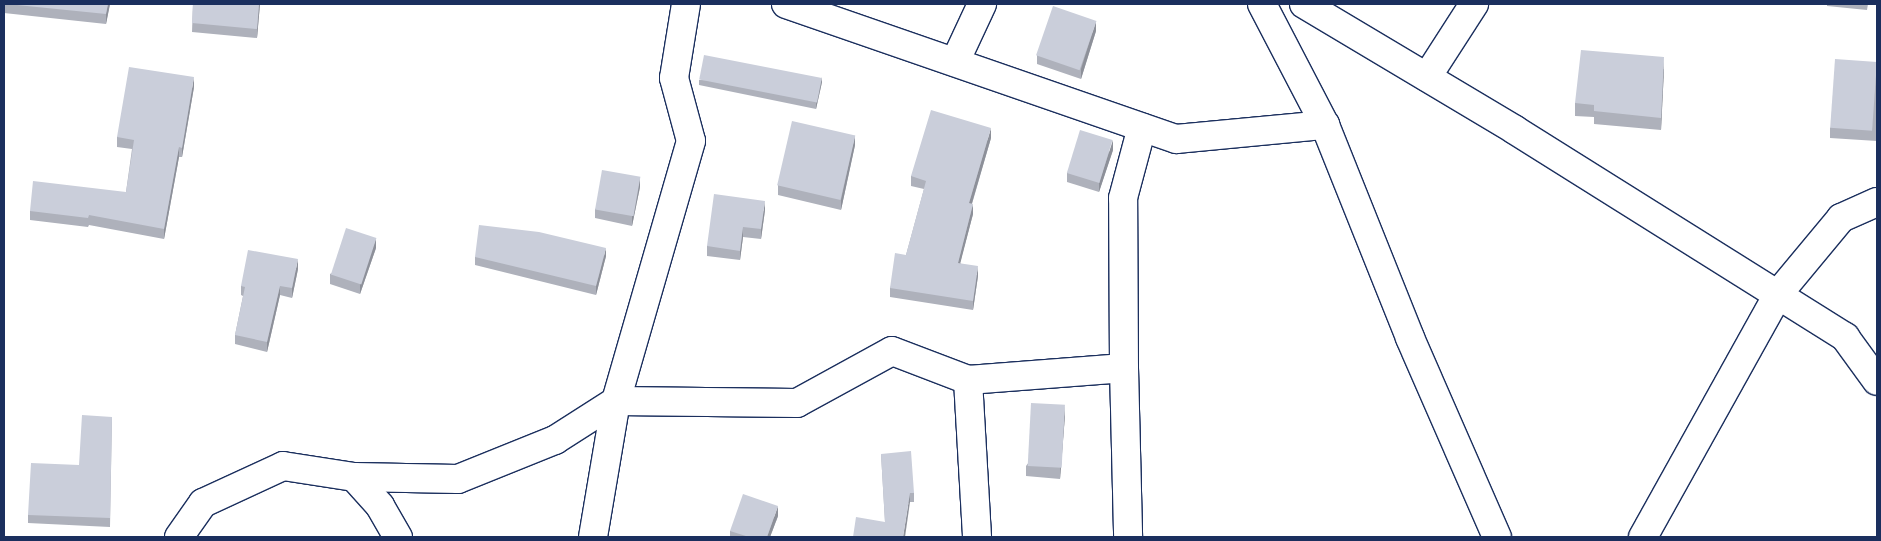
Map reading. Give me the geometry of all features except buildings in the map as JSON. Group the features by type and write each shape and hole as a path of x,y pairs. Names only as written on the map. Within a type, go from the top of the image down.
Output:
{"street":[{"path":"593,537 616,401 691,142 674,78 686,4"},
{"path":"786,4 1176,138 1325,125"},
{"path":"955,62 982,4"},
{"path":"1262,4 1325,125 1410,338 1497,537"},
{"path":"1304,4 1427,77 1846,337 1877,381"},
{"path":"1427,77 1474,4"},
{"path":"1128,537 1124,368 1123,198 1142,127"},
{"path":"1643,537 1778,294 1841,218 1877,202"},
{"path":"179,537 204,503 283,466 354,477 458,480 555,440 616,401 797,403 892,350 968,380 1124,368"},
{"path":"968,380 977,537"},
{"path":"354,477 380,506 398,537"}]}
